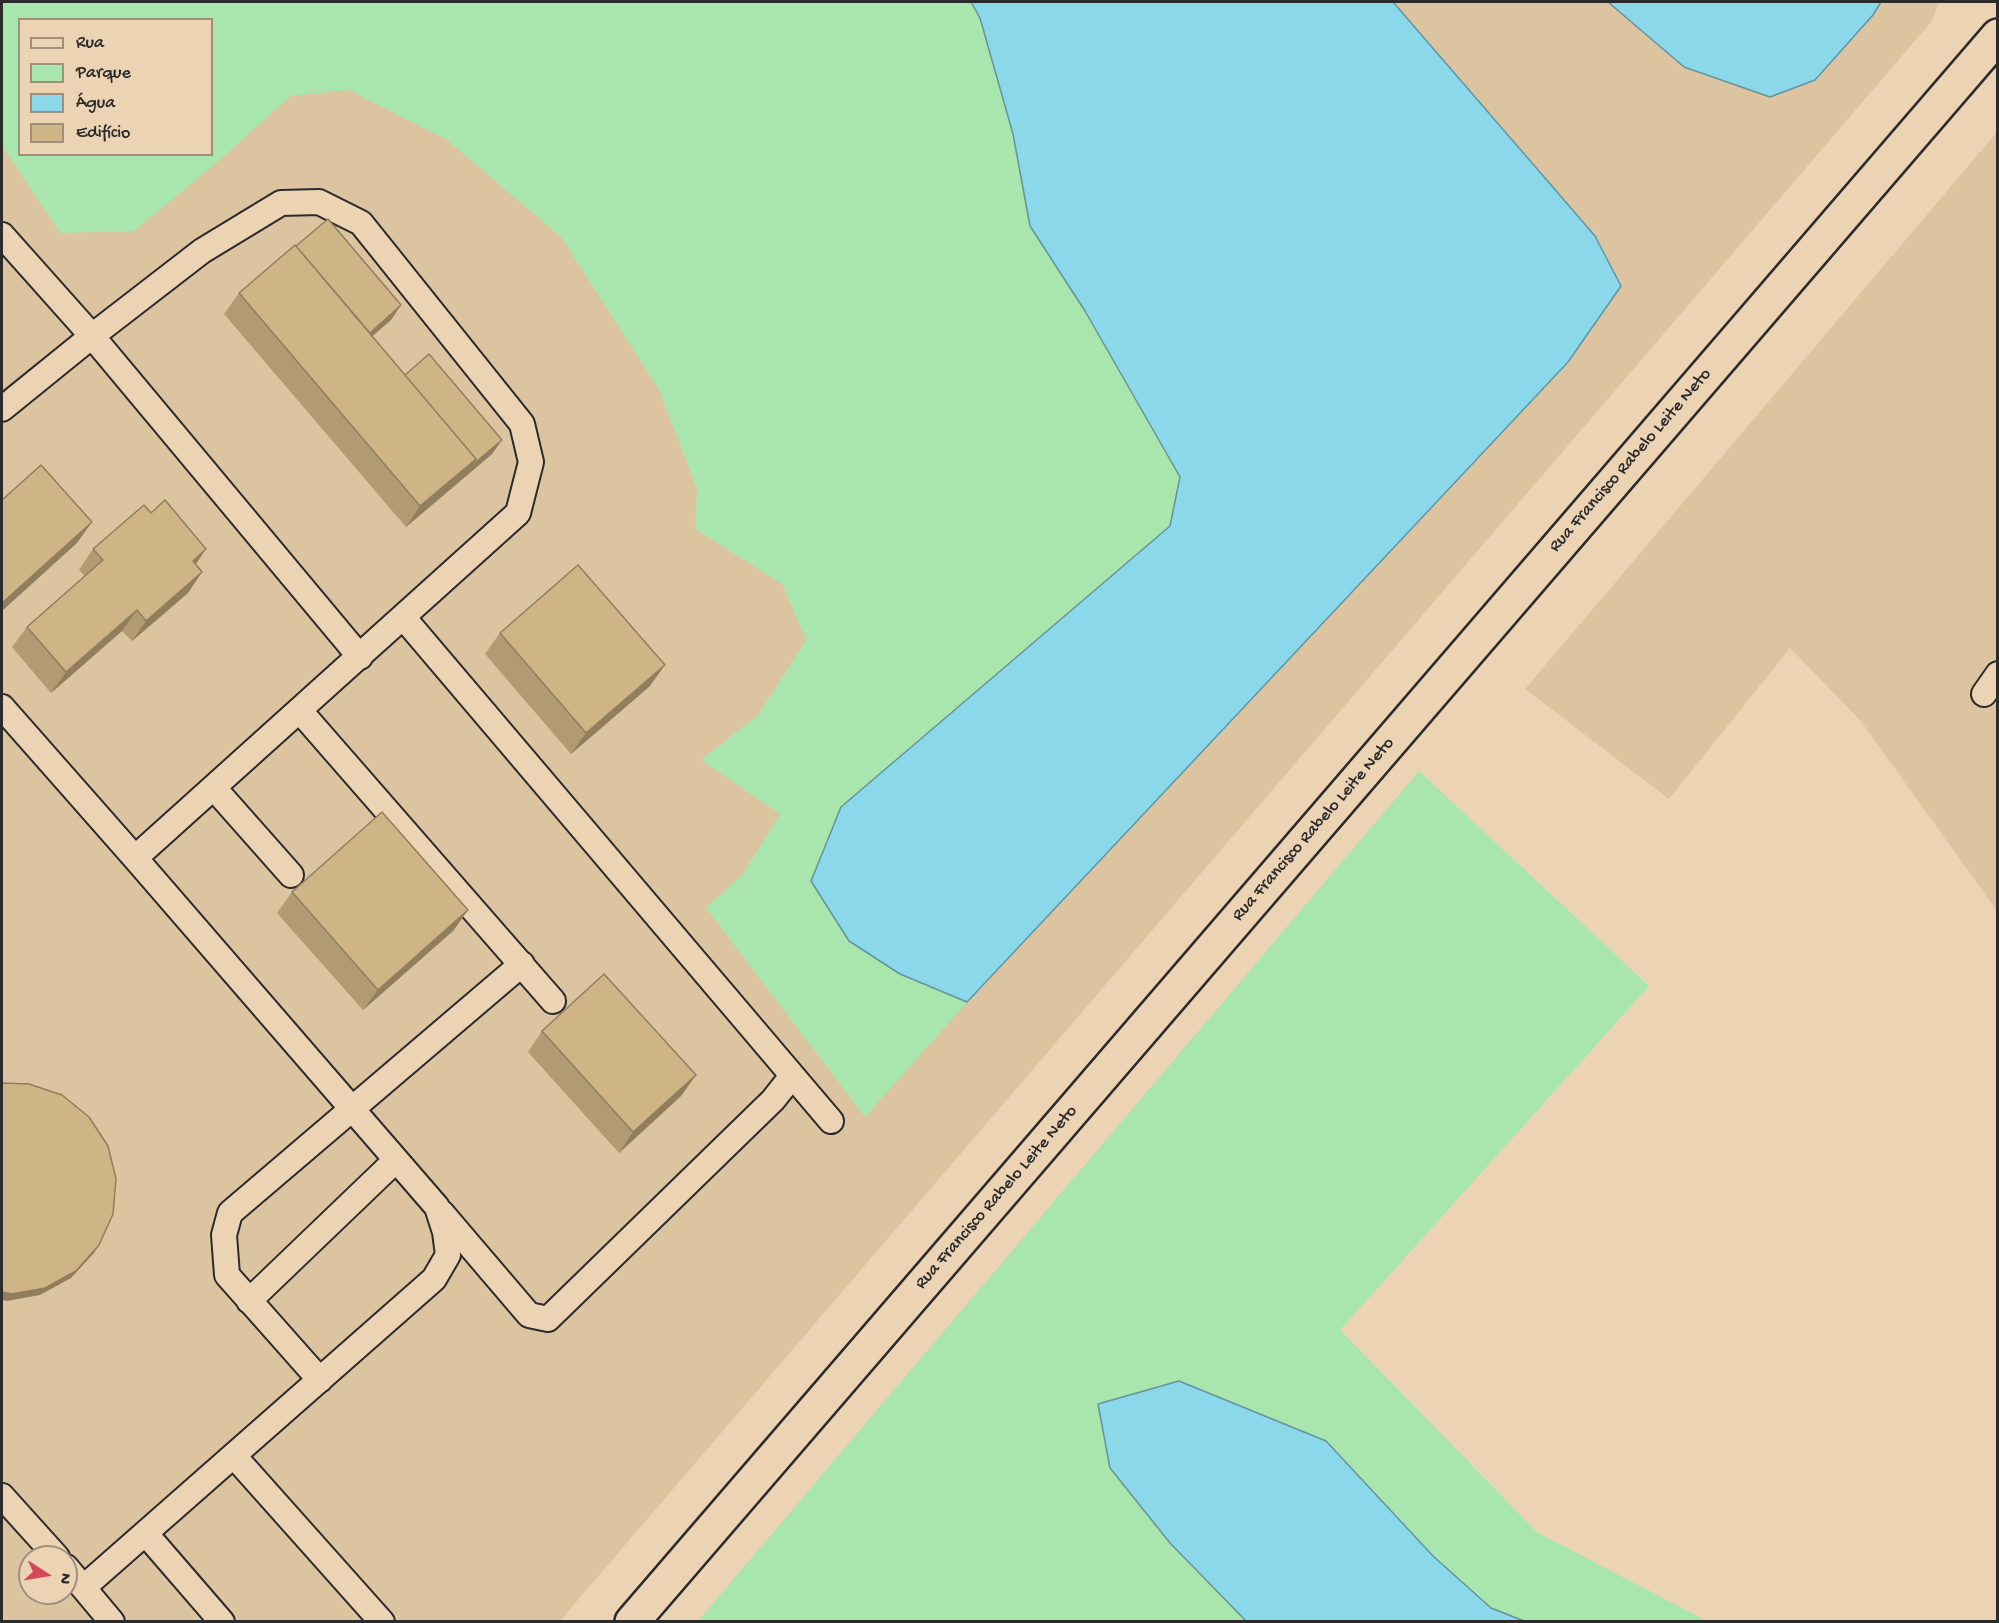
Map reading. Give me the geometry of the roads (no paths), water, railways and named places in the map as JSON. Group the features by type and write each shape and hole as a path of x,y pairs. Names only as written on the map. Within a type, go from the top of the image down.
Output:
{"street":[{"name":"Rua Francisco Rabelo Leite Neto","path":"632,1622 1997,37"}],"lane":[{"path":"2,409 202,251 281,203 319,202 361,223 522,424 531,462 518,513 135,858"},
{"path":"2,235 92,336 360,657"},
{"path":"403,617 831,1121"},
{"path":"1984,694 1998,674"},
{"path":"2,707 529,1315 548,1319 772,1100 792,1076"},
{"path":"300,711 553,1001"},
{"path":"214,788 291,875"},
{"path":"320,1380 227,1275 224,1235 230,1213 522,964"},
{"path":"249,1301 396,1160"},
{"path":"84,1587 434,1279 448,1255 445,1232 436,1207"},
{"path":"234,1455 382,1622"},
{"path":"2,1496 46,1545"},
{"path":"146,1534 222,1622"},
{"path":"78,1581 112,1622"}],"water":[{"path":"971,2 1393,2 1595,236 1621,286 1568,362 967,1002 900,974 849,941 811,881 841,807 1170,526 1180,477 1085,311 1030,226 1013,134 980,18"},
{"path":"1608,2 1881,2 1873,15 1815,80 1770,97 1684,67"},
{"path":"1179,1381 1326,1441 1433,1556 1491,1608 1524,1621 1246,1621 1170,1543 1110,1468 1098,1404"}]}
